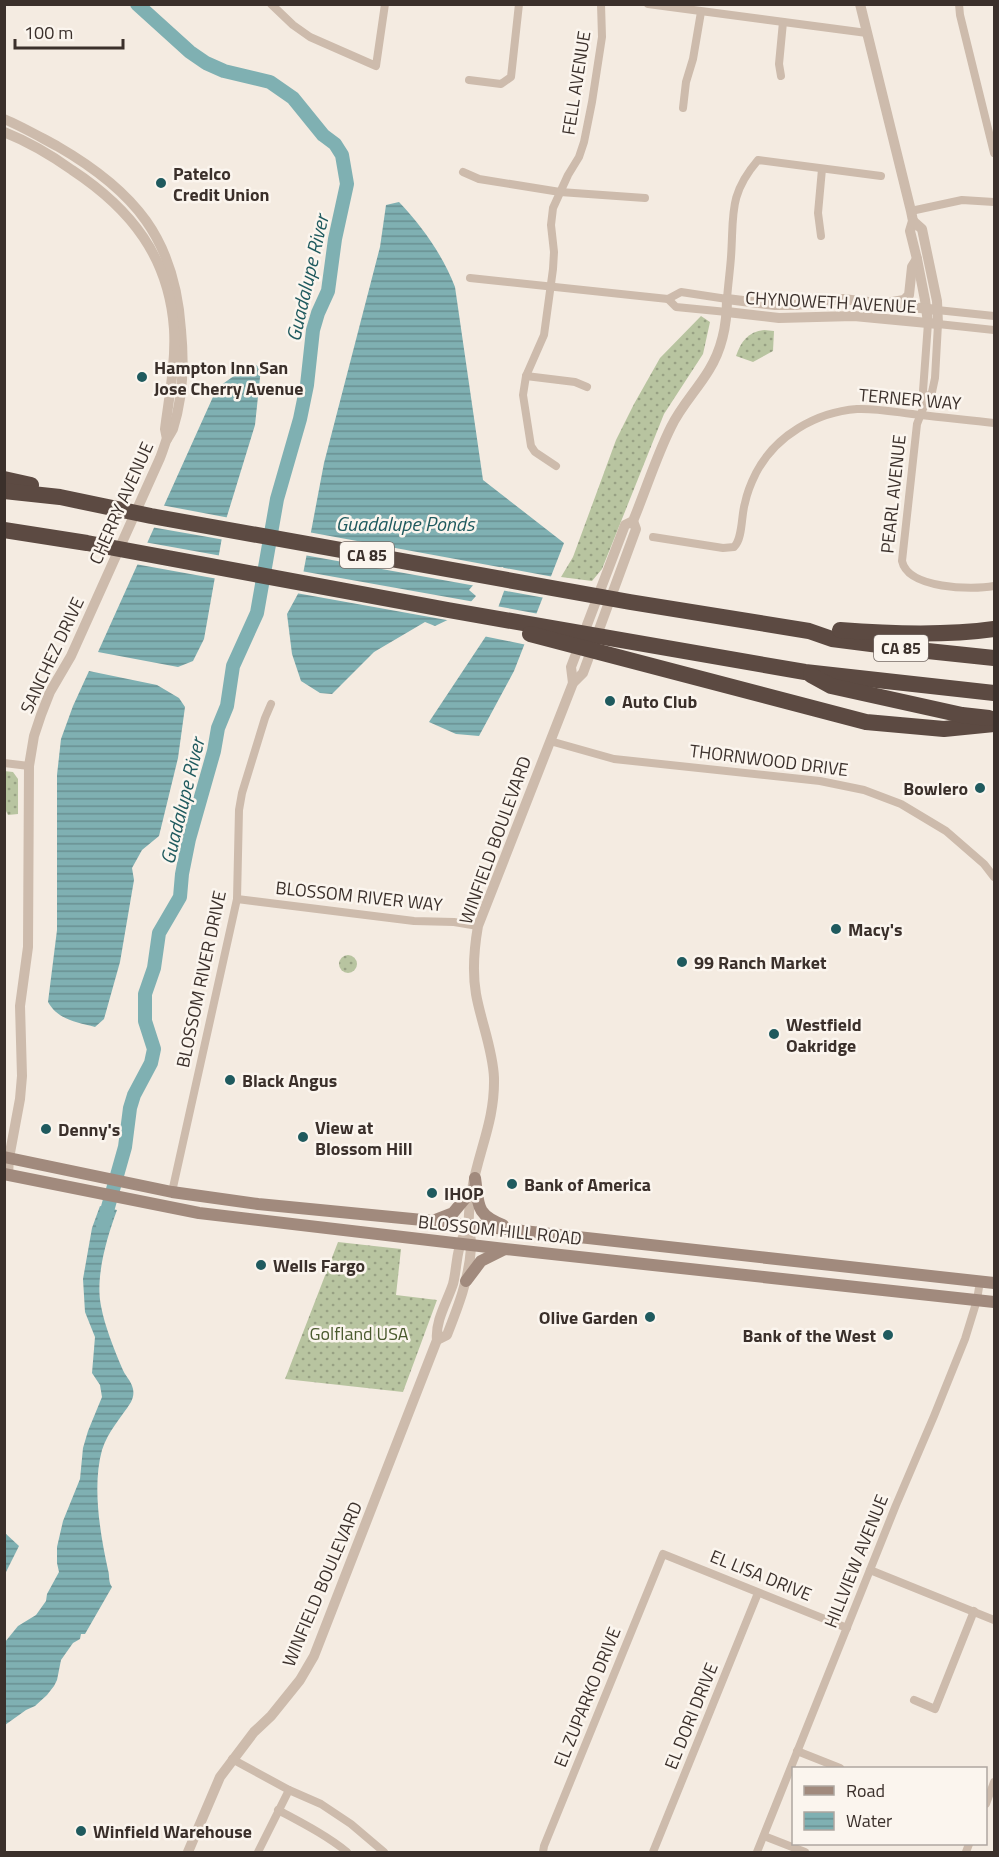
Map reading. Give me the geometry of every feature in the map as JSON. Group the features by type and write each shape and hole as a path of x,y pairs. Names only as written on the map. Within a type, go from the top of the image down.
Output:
{"highway":[{"path":"4,479 28,484 60,497"},
{"name":"CA 85","path":"4,491 60,497 630,602 809,631 832,639 994,658"},
{"name":"CA 85","path":"4,530 805,672 994,693"},
{"path":"448,610 610,656 665,668 844,717 887,725 944,729 994,724"},
{"path":"809,631 829,629 956,633 994,629"},
{"path":"805,672 831,686 962,715 994,719"}],"main road":[{"name":"BLOSSOM HILL ROAD","path":"7,1157 172,1191 258,1204 994,1283"},
{"name":"BLOSSOM HILL ROAD","path":"6,1174 199,1213 994,1302"},
{"path":"433,1221 453,1213 473,1184"},
{"path":"473,1184 483,1215 489,1220 518,1231"},
{"path":"145,1203 168,1197 172,1191"},
{"path":"241,1218 258,1204"},
{"path":"466,1281 480,1261 505,1249"}],"street":[{"path":"271,4 310,37 376,66 385,4"},
{"path":"469,80 501,84 511,77 519,4"},
{"name":"FELL AVENUE","path":"556,466 535,452 531,446 523,395 526,376 544,335 554,252 551,225 553,208 579,157 592,102 602,37 601,4"},
{"path":"648,4 867,33"},
{"name":"PEARL AVENUE","path":"861,4 912,216 910,231 932,309 933,323 923,391 926,401 917,424 903,566 910,574 932,583 974,588 994,586"},
{"path":"959,4 994,153"},
{"path":"683,108 686,82 693,59 701,12"},
{"path":"781,76 779,64 783,22"},
{"name":"CHERRY AVENUE","path":"4,120 66,151 113,184 130,201 153,230 165,253 173,275 181,311 183,349 178,405 172,431 105,580"},
{"name":"CHERRY AVENUE","path":"4,132 44,152 95,185 130,219 155,257 170,299 174,330 165,429 167,440"},
{"path":"727,299 734,206 740,187 758,160 881,176"},
{"path":"821,236 818,213 822,169"},
{"path":"463,172 478,179 560,192 645,198"},
{"path":"912,216 962,200 994,199"},
{"name":"PEARL AVENUE","path":"912,216 922,229 937,301 932,309"},
{"path":"878,303 904,300 909,295 912,267 917,259"},
{"name":"CHYNOWETH AVENUE","path":"470,278 668,299 681,292 775,304 803,304 837,299 994,316"},
{"name":"CHYNOWETH AVENUE","path":"668,299 676,306 779,318 854,316 994,330"},
{"name":"WINFIELD BOULEVARD","path":"188,1852 220,1777 254,1732 271,1716 300,1680 314,1656 437,1340 436,1330 466,1244 473,1184 494,1104 494,1077 473,970 478,926 573,682 572,667 625,525 633,521 671,425 714,361 721,343 727,299"},
{"path":"526,376 575,382 587,387"},
{"name":"TERNER WAY","path":"652,537 719,547 734,547 739,540 745,504 757,472 774,447 792,432 834,412 870,409 994,423"},
{"name":"SANCHEZ DRIVE","path":"6,1174 22,1076 20,1006 28,948 29,766 34,736 40,714 50,692 71,656 105,580"},
{"name":"BLOSSOM RIVER DRIVE","path":"172,1191 237,899 239,810 242,793 271,704"},
{"name":"THORNWOOD DRIVE","path":"549,741 614,759 820,781 871,792 901,804 946,831 984,864 994,877"},
{"path":"4,763 29,766"},
{"name":"BLOSSOM RIVER WAY","path":"237,899 414,921 454,922 478,926"},
{"name":"WINFIELD BOULEVARD","path":"437,1340 447,1335 466,1281 466,1244"},
{"name":"HILLVIEW AVENUE","path":"757,1852 965,1339 980,1281"},
{"name":"EL LISA DRIVE","path":"663,1554 847,1628"},
{"name":"EL ZUPARKO DRIVE","path":"543,1852 663,1554"},
{"path":"870,1570 994,1620"},
{"name":"EL DORI DRIVE","path":"653,1852 758,1593"},
{"path":"914,1700 935,1709 974,1611"},
{"path":"797,1751 837,1767"},
{"path":"232,1759 289,1790 321,1804 351,1824 384,1852"},
{"path":"987,1801 994,1782"},
{"path":"258,1852 289,1790"},
{"path":"278,1810 310,1827 347,1852"},
{"path":"764,1836 805,1852"}],"green space":[{"path":"701,316 710,322 703,354 664,414 602,569 592,581 561,577 573,557 616,440 634,404 660,358"},
{"path":"764,330 774,331 773,351 753,362 736,356 746,338"},
{"path":"4,771 13,772 18,779 18,814 8,815 5,809"},
{"path":"348,955 354,958 357,964 354,970 348,973 342,970 339,964 342,958"},
{"name":"Golfland USA","path":"338,1242 401,1249 396,1295 437,1300 403,1392 285,1379"}],"water":[{"name":"Guadalupe Ponds","path":"399,202 432,242 455,287 483,480 564,543 514,671 479,736 456,734 429,722 490,630 508,580 503,567 488,572 472,586 469,590 476,596 460,614 435,626 425,622 374,652 332,694 320,693 301,681 292,654 287,614 300,590 324,463 380,247 386,205"},
{"path":"252,363 261,368 255,425 224,526 204,639 193,661 178,667 98,652 217,388"},
{"path":"89,671 157,685 179,698 185,707 178,758 159,836 142,850 132,868 134,880 120,962 104,1019 95,1027 63,1017 48,1002 57,930 57,775 61,739"},
{"path":"100,1206 117,1210 101,1270 101,1306 113,1346 133,1389 131,1402 111,1431 102,1450 99,1464 98,1510 112,1587 85,1634 81,1634 80,1639 73,1643 61,1660 54,1686 35,1706 5,1725 5,1642 18,1626 36,1615 46,1601 47,1594 59,1572 57,1547 63,1521 80,1479 83,1448 102,1397 100,1385 92,1373 95,1337 85,1312 83,1279 92,1228"},
{"path":"5,1533 19,1546 5,1574"}],"pier":[{"path":"161,505 230,518 225,540 151,527"},
{"path":"308,532 554,577 545,598 501,590 505,580 501,570 495,571 476,586 304,555"},
{"path":"144,542 222,556 218,579 135,564"},
{"path":"301,571 475,602 462,616 452,621 296,593"},
{"path":"496,606 539,614 527,645 483,636 488,629"}],"waterway":[{"name":"Guadalupe River","path":"103,1225 125,1147 130,1108 134,1095 151,1063 154,1049 145,1021 145,994 154,968 159,933 180,897 189,839 214,751 218,728 227,706 233,666 257,613 277,499 300,419 307,385 313,330 328,291 335,239 347,184 342,155 335,144 323,135 293,98 270,82 224,71 206,63 190,52 137,4"}],"place":[{"name":"Patelco Credit Union","path":"161,183"},
{"name":"Hampton Inn San Jose Cherry Avenue","path":"142,377"},
{"name":"Auto Club","path":"610,701"},
{"name":"Bowlero","path":"980,788"},
{"name":"Macy's","path":"836,929"},
{"name":"99 Ranch Market","path":"682,962"},
{"name":"Westfield Oakridge","path":"774,1034"},
{"name":"Black Angus","path":"230,1080"},
{"name":"Denny's","path":"46,1129"},
{"name":"View at Blossom Hill","path":"303,1137"},
{"name":"Bank of America","path":"512,1184"},
{"name":"IHOP","path":"432,1193"},
{"name":"Wells Fargo","path":"261,1265"},
{"name":"Olive Garden","path":"650,1317"},
{"name":"Bank of the West","path":"888,1335"},
{"name":"Winfield Warehouse","path":"81,1831"}]}
